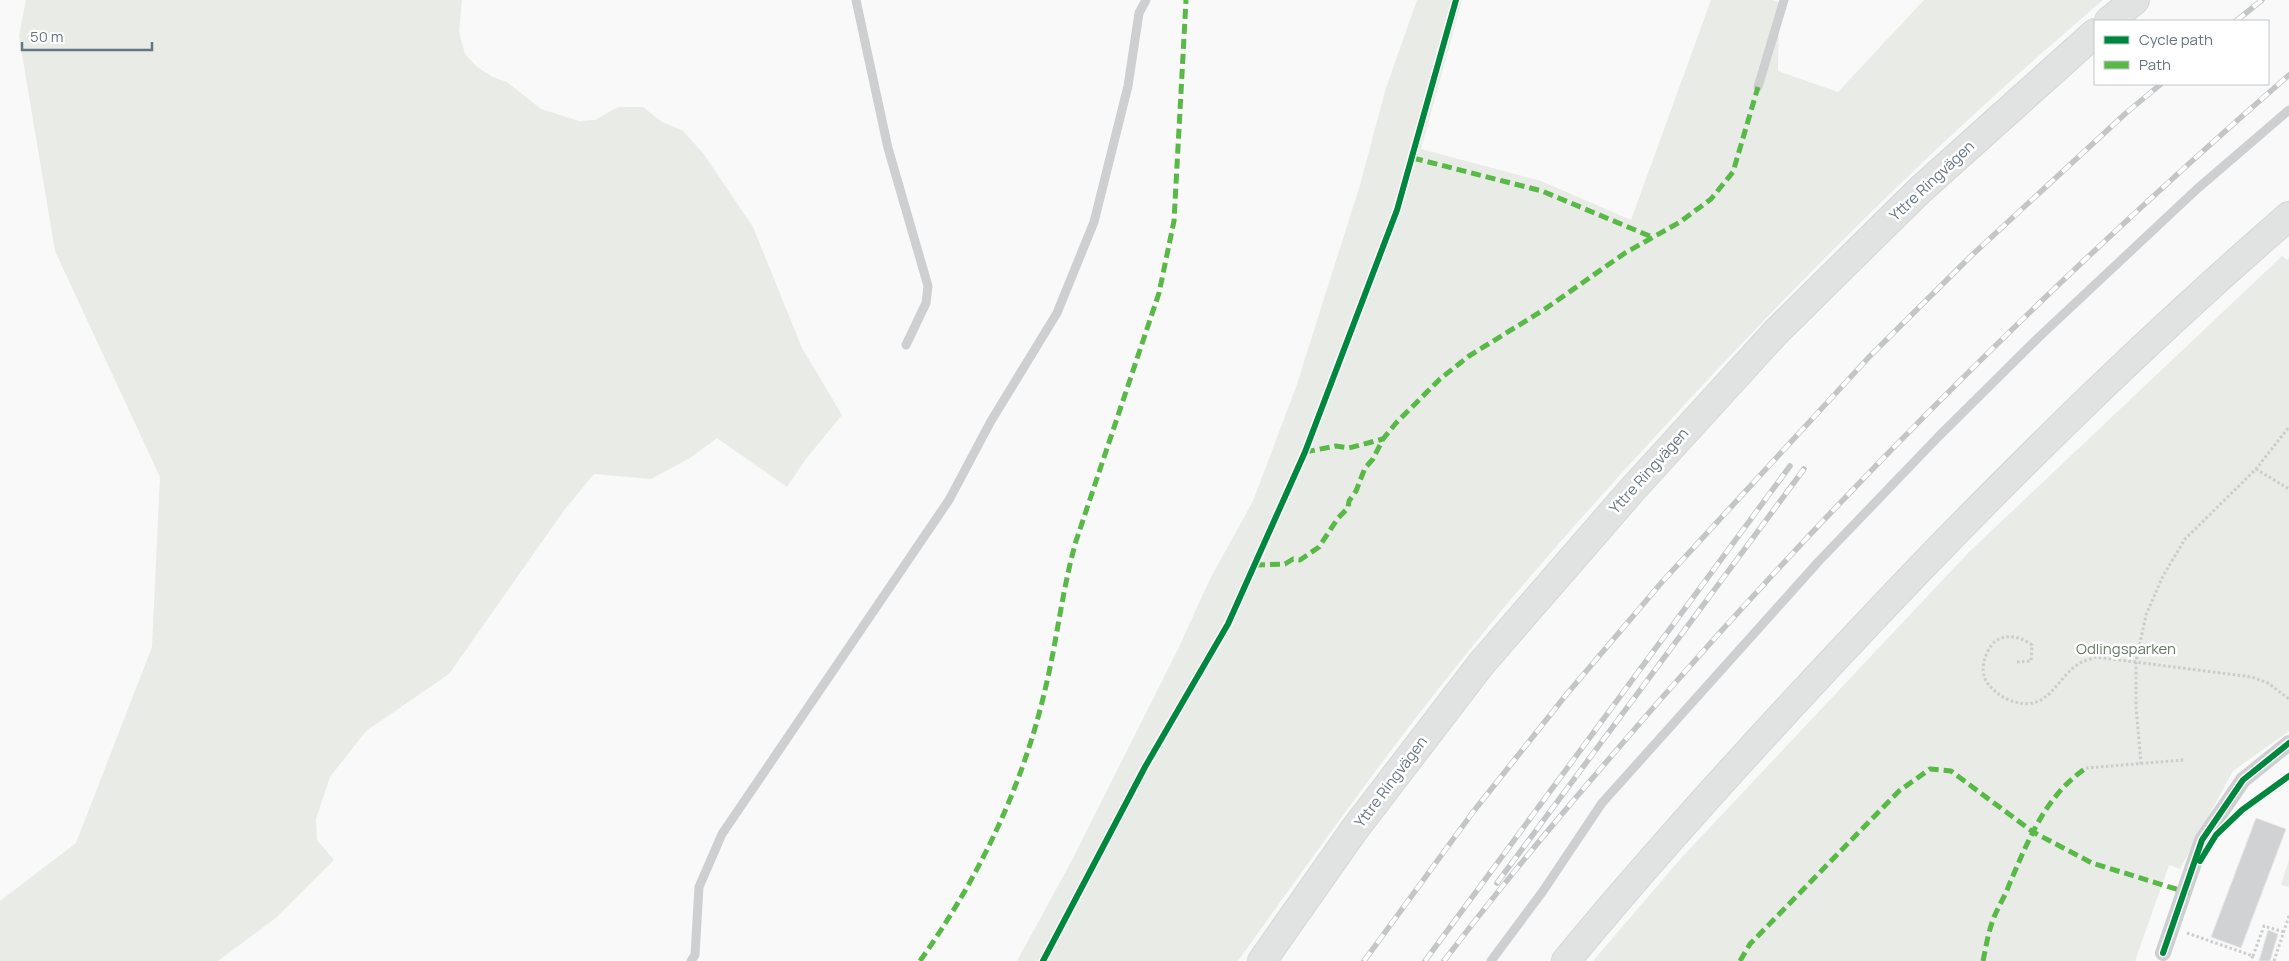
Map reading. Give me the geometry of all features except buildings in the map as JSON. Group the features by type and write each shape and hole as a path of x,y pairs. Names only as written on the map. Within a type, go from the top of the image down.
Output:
{"highway":[{"path":"2111,20 2135,0"},
{"name":"Yttre Ringvägen","path":"1262,961 1354,830 1481,664 1631,491 1776,332 1913,197 2094,34"},
{"path":"1566,961 1629,885 1764,733 1948,539 2096,393 2289,216"}],"street":[{"path":"2163,953 2202,840 2242,780 2289,743"}],"lane":[{"path":"856,0 888,148 928,286 926,303 906,345"},
{"path":"691,961 695,955 699,887 722,834 949,500 991,421 1057,313 1094,222 1128,86 1139,13 1146,0"},
{"path":"1758,87 1784,0"},
{"path":"1491,961 1543,891 1602,803 1819,561 1939,436 2039,337 2197,189 2289,110"}],"path":[{"path":"2141,764 2136,708 2136,661 2146,616 2163,576 2185,539 2256,469 2289,427"},
{"path":"2256,469 2289,489"},
{"path":"2017,662 2030,661 2032,646 2021,637 2005,637 1991,644 1983,661 1986,680 1998,695 2015,702 2034,702 2051,694 2081,662 2096,657 2252,677 2268,683 2289,699"},
{"path":"2086,768 2184,760"},
{"path":"2274,961 2289,916"},
{"path":"2252,961 2264,926 2284,932"},
{"path":"2186,932 2253,956"}],"green space":[{"path":"26,0 462,0 459,32 465,54 477,67 493,77 507,82 541,109 579,121 595,120 618,107 643,107 662,122 682,130 703,153 753,227 802,348 842,415 805,460 787,487 717,438 690,458 651,479 594,474 565,509 449,674 366,731 330,777 316,819 317,840 334,860 277,917 218,961 0,961 0,901 76,843 152,647 160,477 55,251 19,36"},
{"path":"1417,0 1462,0 1421,149 1541,181 1631,220 1711,0 1772,0 1779,2 1778,71 1838,92 1924,0 2103,0 1988,101 1877,206 1769,315 1610,486 1505,606 1427,704 1238,961 1017,961 1071,862 1178,649 1210,579 1253,501 1296,387 1360,185 1386,88"},
{"name":"Odlingsparken","path":"2282,256 2287,260 2289,258 2289,731 2233,771 2180,869 2169,865 2135,961 1593,961 1683,856 1969,552"},
{"path":"2289,860 2289,887 2281,885"}],"railway":[{"path":"2237,20 2262,0"},
{"path":"1444,961 1523,861 1660,700 1734,617 1886,455 2043,299 2206,148 2289,75"},
{"path":"1364,961 1473,812 1566,695 1662,582 1870,356 1971,256 2126,113 2160,85"},
{"path":"1425,961 1790,466"},
{"path":"1497,883 1804,469"}],"marked path":[{"path":"920,961 961,898 979,865 996,832 1024,763 1045,690 1076,541 1159,293 1174,221 1186,0"},
{"path":"1255,565 1285,564 1293,559 1300,560 1319,547 1338,518 1348,508 1349,501 1356,491 1365,468 1373,459 1383,439 1396,423 1440,379 1469,356 1545,309 1625,253 1680,222 1711,199 1733,172 1758,87"},
{"path":"1413,158 1542,191 1652,237"},
{"path":"1305,452 1336,446 1349,448 1383,439"},
{"path":"1983,961 1991,925 2039,820 2059,792 2086,768"},
{"path":"1740,961 1750,944 1899,791 1930,769 1951,771 2033,832 2092,863 2189,893"}],"cycle path":[{"path":"1043,961 1145,767 1228,624 1305,452 1397,210 1456,0"},
{"path":"2163,953 2202,840 2243,780 2289,743"},
{"path":"2200,861 2216,835 2242,810 2289,776"}]}
